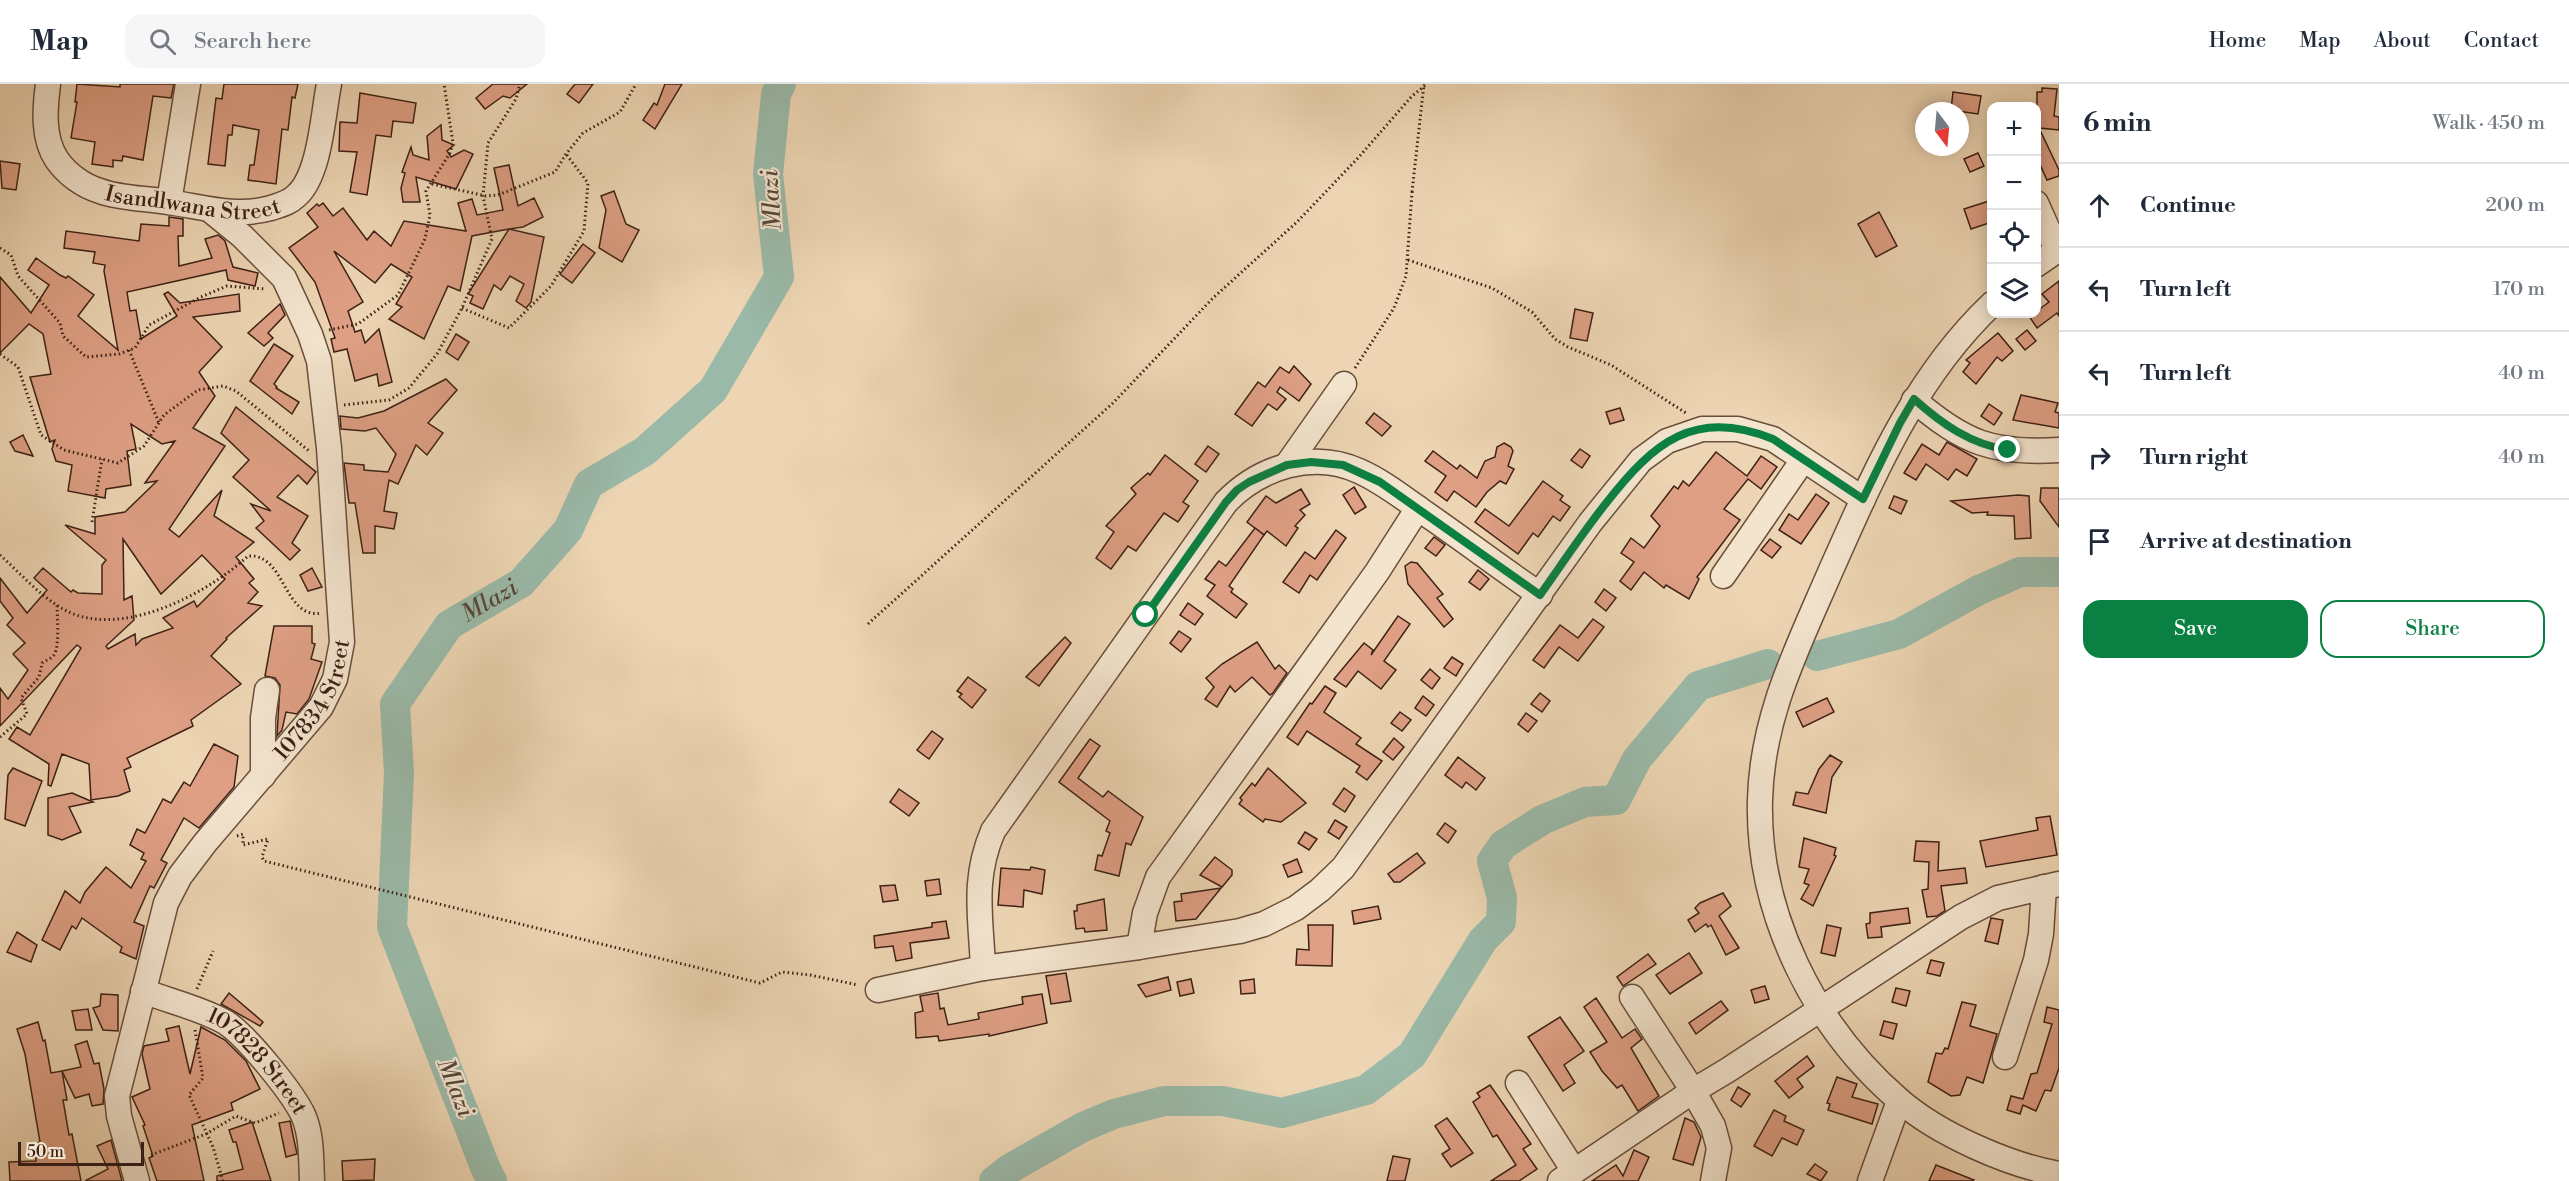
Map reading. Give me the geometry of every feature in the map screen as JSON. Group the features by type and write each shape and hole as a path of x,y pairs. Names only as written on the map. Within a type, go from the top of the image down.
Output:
{"street":[{"name":"Isandlwana Street","path":"48,84 47,131 52,151 74,178 99,191 118,196 246,213 286,203 296,196 308,180 313,166 328,84"},
{"path":"169,202 188,84"},
{"name":"107834 Street","path":"134,1172 119,1116 117,1096 166,903 171,891 206,843 303,730 329,695 341,653 342,610 319,362 310,334 284,278 263,256 210,210"},
{"path":"2038,264 2058,250 2040,210"},
{"path":"1987,309 1937,364 1914,399 1863,499 1786,674 1766,739 1761,778 1760,820 1773,902 1798,969 1819,1010 1866,1068 1899,1101 1960,1139 2030,1175 2059,1174"},
{"path":"1287,465 1344,384"},
{"path":"1914,399 1944,424 1980,444 2008,450 2059,450"},
{"path":"878,990 983,968 1215,936 1264,924 1296,908 1320,890 1358,849 1590,524 1641,460 1667,441 1702,429 1722,427 1761,434 1773,439 1825,472 1863,499"},
{"path":"1723,576 1803,460"},
{"path":"983,968 978,898 979,875 982,859 993,831 1226,502 1249,482 1287,465 1329,462 1358,470 1418,508 1540,595"},
{"path":"1139,948 1150,896 1158,877 1377,572 1418,508"},
{"path":"263,776 263,718 267,690"},
{"path":"1518,1083 1567,1176 1693,1091 1961,917 1998,898 2052,886 2036,960 2005,1057"},
{"name":"107828 Street","path":"143,991 192,1008 233,1028 248,1043 298,1106 308,1132 312,1181"},
{"path":"1632,998 1693,1091 1717,1138 1718,1160 1713,1181"},
{"path":"1870,1181 1899,1101"}],"path":[{"path":"310,334 358,324 398,295 425,239 430,215 426,191 450,153 453,143 444,84"},
{"path":"324,406 389,400 409,388 437,354 462,308 492,239 484,195 488,142 516,99 520,84"},
{"path":"432,184 484,195 498,195 555,172 566,154 583,134 620,112 636,84"},
{"path":"1344,384 1394,308 1406,276 1412,192 1425,84"},
{"path":"868,624 1113,403 1213,298 1297,222 1358,159 1425,84"},
{"path":"462,308 509,328 551,286 584,231 588,183 566,154"},
{"path":"0,249 11,255 18,276 60,323 63,336 86,357 119,354 135,348 149,325 227,286 291,292"},
{"path":"1408,260 1492,288 1517,302 1532,312 1555,339 1611,365 1697,420 1702,429"},
{"path":"129,350 159,423"},
{"path":"0,354 18,367 41,435 64,450 118,463 144,446 164,415 198,390 223,386 236,391 330,468"},
{"path":"92,522 102,459"},
{"path":"0,556 57,604 87,619 139,617 194,593 248,556 257,555 266,559 298,607 312,615 342,610"},
{"path":"0,737 27,714 21,698 39,677 42,663 53,658 56,651 59,630 57,604"},
{"path":"233,838 243,834 243,845 268,839 262,857 271,862 759,983 782,972 810,975 878,990"},
{"path":"213,951 191,1004 203,1078 189,1095 213,1147 223,1181"},
{"path":"134,1172 236,1116 255,1123 298,1106"}],"building":[{"path":"77,84 120,87 120,84 174,84 171,98 153,96 143,160 123,156 122,161 113,160 113,167 92,164 95,142 71,138 77,102 75,102"},
{"path":"224,84 298,84 295,98 292,97 288,130 282,129 276,184 248,180 250,165 254,165 259,130 233,125 232,135 228,135 225,166 208,164 216,98 222,99"},
{"path":"493,84 527,84 510,98 503,96 485,109 476,98"},
{"path":"575,84 593,84 579,103 567,94"},
{"path":"665,84 682,84 655,129 643,120 654,103 657,105"},
{"path":"2042,88 2057,89 2054,116 2059,117 2059,130 2041,128 2041,102 2037,102 2037,92 2042,92"},
{"path":"1953,92 1981,96 1978,114 1969,113 1969,102 1952,102"},
{"path":"360,93 416,103 413,123 393,121 391,137 376,135 367,195 350,192 357,152 339,151 340,122 357,123"},
{"path":"441,125 442,140 454,145 447,151 451,157 464,150 473,154 456,189 416,177 420,202 403,202 401,188 405,173 402,172 411,147 413,155 429,160 427,136"},
{"path":"2041,132 2059,170 2059,176 2047,180 2041,167"},
{"path":"1978,153 1984,166 1970,172 1964,159"},
{"path":"0,161 20,164 16,190 2,188"},
{"path":"509,165 518,206 534,198 543,217 523,227 472,236 460,291 448,286 424,339 389,319 402,307 396,304 412,277 391,264 375,283 334,251 363,302 348,311 355,332 361,330 365,343 379,329 392,382 379,386 377,374 355,381 347,349 334,352 331,339 335,338 315,282 289,248 318,227 307,213 317,204 319,206 323,203 333,216 343,208 367,240 374,231 391,246 404,221 466,231 458,203 472,199 477,215 503,210 494,168"},
{"path":"614,191 626,224 639,230 622,262 599,248 606,210 601,196"},
{"path":"1987,202 1987,224 1971,229 1964,209"},
{"path":"1879,212 1897,246 1876,257 1858,224"},
{"path":"169,217 183,219 183,236 178,236 179,266 212,258 205,239 218,235 225,241 233,267 258,273 255,286 228,280 226,270 127,292 130,311 136,310 141,339 177,316 164,294 168,292 180,303 239,294 240,311 193,317 222,347 199,372 215,396 193,428 225,446 169,529 179,537 222,490 214,516 254,542 236,557 254,579 249,583 258,592 248,603 262,606 226,638 211,656 241,684 191,720 193,726 127,758 131,767 124,770 130,791 118,796 91,800 89,764 62,754 51,786 48,785 49,764 9,739 17,727 30,735 81,648 77,645 0,726 0,688 8,699 28,670 13,654 25,643 7,625 13,618 0,601 0,578 27,613 47,590 34,578 43,568 71,592 73,590 78,593 102,594 102,565 106,560 65,525 95,534 95,517 125,512 157,481 145,483 175,441 162,444 131,424 136,449 127,451 131,485 106,489 105,498 68,491 72,465 56,461 52,449 55,440 50,442 30,377 51,374 43,334 29,324 0,353 0,277 31,313 49,285 28,270 36,258 60,275 66,278 68,276 94,295 78,316 118,350 104,271 105,265 93,263 95,252 64,248 66,231 139,241 141,224 169,226","holes":["123,539 161,594 202,555 225,579 197,607 194,601 163,618 173,628 142,639 136,645 135,634 108,649 106,646 134,620 132,596 124,600"]},
{"path":"509,229 544,237 531,302 526,308 516,301 524,284 510,276 501,290 494,285 483,309 470,303 473,296 468,294"},
{"path":"583,244 595,253 572,283 560,274"},
{"path":"2059,281 2059,316 2057,313 2037,328 2030,318 2041,318 2041,308 2049,302 2042,294"},
{"path":"280,304 285,315 268,333 273,338 264,346 248,333"},
{"path":"1575,309 1593,313 1587,341 1570,338"},
{"path":"2027,330 2036,341 2025,350 2016,339"},
{"path":"1998,333 2013,351 2002,361 1997,357 1976,384 1963,372 1970,363 1966,360"},
{"path":"456,334 469,342 458,360 446,352"},
{"path":"274,344 293,356 274,384 276,388 299,402 292,414 250,381"},
{"path":"1294,366 1311,384 1299,401 1280,387 1277,392 1286,399 1277,410 1268,404 1252,426 1235,414 1258,382 1265,387 1280,367 1289,373"},
{"path":"446,379 457,390 428,423 443,433 427,455 416,445 398,484 389,480 384,511 397,513 394,529 375,526 375,553 363,553 355,503 349,503 344,463 364,465 364,470 388,472 396,454 376,428 365,431 341,429 340,416 358,418 384,411"},
{"path":"2021,395 2058,403 2055,412 2059,413 2059,428 2013,420"},
{"path":"1989,404 2002,413 1994,425 1981,416"},
{"path":"236,407 316,472 307,484 298,475 277,497 308,516 292,543 300,550 290,560 256,528 264,521 251,504 271,511 233,477 249,460 221,433"},
{"path":"1620,408 1624,420 1610,424 1606,412"},
{"path":"1374,413 1391,426 1382,436 1366,423"},
{"path":"23,435 33,456 15,451 10,442"},
{"path":"1947,442 1977,459 1967,476 1956,469 1948,480 1926,464 1916,480 1904,473 1922,444 1939,455"},
{"path":"1504,443 1513,451 1508,466 1514,469 1506,484 1500,481 1487,492 1476,507 1454,491 1447,501 1435,492 1446,476 1425,461 1433,451 1457,469 1460,465 1477,478 1485,461 1495,457 1497,447"},
{"path":"1208,446 1219,454 1206,472 1195,464"},
{"path":"1580,449 1590,456 1582,468 1571,460"},
{"path":"1716,452 1747,476 1761,456 1777,467 1761,489 1748,479 1724,509 1740,520 1697,577 1699,579 1689,599 1666,585 1664,588 1644,572 1631,590 1620,581 1634,562 1621,553 1631,538 1644,548 1660,526 1651,516 1674,486 1678,489 1683,481 1689,486"},
{"path":"1165,455 1198,481 1183,502 1189,506 1178,522 1164,513 1136,551 1128,546 1111,569 1096,558 1114,532 1106,526 1136,494 1131,488 1148,473 1150,475"},
{"path":"1543,481 1563,496 1560,500 1570,507 1560,521 1553,516 1538,537 1533,533 1518,554 1475,522 1485,509 1509,526"},
{"path":"1354,487 1366,507 1355,514 1343,495"},
{"path":"2041,488 2059,488 2059,527 2040,501"},
{"path":"1301,489 1310,504 1300,510 1305,515 1295,526 1298,528 1286,546 1267,531 1264,535 1247,522 1266,496 1276,503"},
{"path":"1816,494 1829,503 1801,544 1779,530 1789,514 1798,520"},
{"path":"1894,496 1907,501 1901,514 1889,508"},
{"path":"2029,496 2031,538 2015,539 2014,516 1987,515 1988,512 1972,513 1951,501"},
{"path":"1255,528 1264,535 1229,586 1233,589 1231,592 1247,604 1236,618 1207,596 1215,585 1205,579 1219,561 1226,566"},
{"path":"1336,530 1346,538 1317,580 1310,575 1299,593 1283,582 1305,552 1315,559"},
{"path":"1434,537 1445,545 1436,556 1425,548"},
{"path":"1770,539 1781,547 1772,558 1761,550"},
{"path":"1411,562 1417,563 1443,594 1437,598 1453,619 1444,627 1408,584 1405,566"},
{"path":"312,568 322,587 308,591 300,575"},
{"path":"1478,570 1489,579 1480,590 1469,582"},
{"path":"1604,589 1616,598 1606,611 1595,602"},
{"path":"1188,603 1203,614 1195,625 1180,615"},
{"path":"1398,616 1410,624 1384,661 1396,670 1381,689 1358,671 1346,687 1334,679 1364,643 1373,650 1371,655"},
{"path":"1593,619 1604,627 1578,661 1559,647 1544,668 1533,660 1560,625 1578,638"},
{"path":"274,626 312,626 312,643 315,644 311,659 322,662 309,699 297,714 286,712 282,730 277,736 280,685 275,678 265,676"},
{"path":"1179,631 1191,639 1181,652 1170,643"},
{"path":"1065,637 1071,643 1039,686 1026,677"},
{"path":"1257,642 1275,669 1279,665 1287,673 1273,693 1270,695 1252,677 1235,692 1230,686 1217,707 1205,699 1214,687 1206,678 1222,664"},
{"path":"1452,657 1463,664 1456,676 1444,668"},
{"path":"1430,669 1440,678 1432,689 1421,680"},
{"path":"968,677 986,690 972,708 959,697 962,694 957,691"},
{"path":"1325,686 1336,693 1324,712 1361,738 1356,744 1382,761 1367,780 1356,772 1360,766 1307,731 1298,745 1287,737 1310,703 1312,704"},
{"path":"1540,693 1550,701 1542,712 1531,704"},
{"path":"1423,696 1434,705 1426,716 1415,708"},
{"path":"1827,698 1834,712 1803,727 1796,712"},
{"path":"1400,712 1411,720 1402,731 1391,723"},
{"path":"1526,713 1537,721 1528,732 1518,724"},
{"path":"932,731 943,739 929,759 917,750"},
{"path":"1394,738 1404,747 1393,760 1383,752"},
{"path":"1090,739 1100,746 1078,778 1103,797 1108,791 1143,817 1131,845 1126,843 1119,876 1095,870 1098,855 1102,856 1110,833 1106,831 1110,821 1059,782"},
{"path":"214,744 238,756 234,787 199,828 184,818 161,860 167,863 154,888 150,886 134,922 144,926 136,959 120,952 122,947 82,918 76,929 72,926 60,950 42,940 65,891 80,903 85,892 106,867 131,888 146,861 141,859 144,853 130,845 137,829 145,833 163,799 171,803 184,782 190,786"},
{"path":"1830,755 1842,762 1832,777 1826,813 1793,805 1796,792 1808,794 1819,769"},
{"path":"1458,757 1485,778 1476,790 1466,782 1462,788 1445,775"},
{"path":"13,768 42,781 25,826 5,819 8,775"},
{"path":"1268,768 1306,803 1281,822 1265,819 1263,822 1239,804 1242,800 1240,798 1252,783 1255,786"},
{"path":"1344,788 1355,796 1345,812 1333,804"},
{"path":"899,789 919,803 909,816 890,802"},
{"path":"72,793 93,802 69,807 81,832 62,840 48,835 48,798"},
{"path":"2050,816 2057,855 1986,867 1980,841 2038,830 2036,818"},
{"path":"1335,820 1347,827 1339,839 1328,832"},
{"path":"1445,823 1456,831 1448,843 1437,834"},
{"path":"1305,832 1317,839 1309,850 1298,843"},
{"path":"1804,838 1836,848 1834,855 1836,856 1813,906 1801,899 1809,885 1804,883 1809,869 1799,867"},
{"path":"1916,841 1939,842 1938,871 1965,868 1967,883 1941,886 1945,911 1937,916 1927,917 1922,890 1928,889 1929,862 1914,861"},
{"path":"1417,853 1425,863 1400,882 1394,882 1388,874"},
{"path":"1215,857 1232,870 1232,875 1222,887 1200,875"},
{"path":"1297,859 1302,872 1288,877 1283,865"},
{"path":"1031,867 1045,870 1042,894 1024,890 1023,907 998,905 1001,868 1030,870"},
{"path":"939,879 941,894 927,896 925,881"},
{"path":"895,885 898,900 883,902 880,886"},
{"path":"1221,888 1196,919 1176,921 1174,902 1182,901 1181,894"},
{"path":"1723,893 1731,906 1719,916 1739,948 1726,955 1711,925 1708,927 1706,924 1695,932 1688,920 1699,913 1695,908 1700,903"},
{"path":"1104,899 1107,930 1085,932 1084,928 1076,929 1074,911 1077,911 1077,905"},
{"path":"1378,906 1381,919 1354,924 1352,911"},
{"path":"1908,908 1910,923 1881,927 1882,937 1868,938 1866,924 1870,923 1870,913"},
{"path":"1991,918 2003,920 1998,944 1985,941"},
{"path":"946,921 949,938 910,943 912,958 896,961 893,946 875,948 874,936 932,927 932,923"},
{"path":"1308,925 1333,925 1332,966 1296,965 1297,949 1309,950"},
{"path":"1827,925 1841,928 1835,956 1821,953"},
{"path":"17,932 37,945 31,962 7,952"},
{"path":"1689,953 1702,973 1670,994 1656,975"},
{"path":"1648,954 1656,964 1623,986 1617,977"},
{"path":"1931,960 1944,963 1940,976 1927,973"},
{"path":"1066,973 1071,1001 1051,1004 1046,976"},
{"path":"1168,977 1171,990 1146,997 1138,985"},
{"path":"1191,979 1194,993 1180,996 1177,982"},
{"path":"1254,979 1255,993 1241,994 1240,981"},
{"path":"1765,986 1769,999 1755,1003 1751,990"},
{"path":"1896,988 1910,991 1906,1006 1892,1002"},
{"path":"229,993 263,1022 260,1026 221,1004"},
{"path":"938,993 940,1009 944,1008 948,1025 979,1019 978,1013 1023,1004 1022,997 1042,994 1047,1023 989,1036 989,1034 939,1041 938,1036 916,1038 915,1013 923,1011 920,996"},
{"path":"101,994 118,995 118,1031 103,1030 93,1008 100,1006"},
{"path":"1596,998 1622,1038 1635,1029 1642,1039 1631,1048 1659,1096 1638,1111 1622,1085 1617,1088 1602,1071 1590,1052 1607,1042 1584,1007"},
{"path":"1721,1001 1728,1010 1696,1034 1689,1023"},
{"path":"1962,1002 1976,1005 1970,1026 1997,1034 1983,1083 1967,1077 1960,1095 1951,1096 1928,1082 1936,1053 1942,1054 1945,1048 1948,1049"},
{"path":"2047,1007 2059,1010 2059,1068 2051,1091 2045,1090 2036,1111 2023,1105 2020,1114 2007,1110 2011,1096 2023,1099 2031,1074 2037,1073 2052,1024 2044,1022"},
{"path":"88,1009 92,1030 76,1030 72,1011"},
{"path":"1560,1017 1584,1051 1564,1065 1575,1083 1563,1091 1528,1037"},
{"path":"1884,1021 1897,1024 1893,1039 1880,1035"},
{"path":"38,1022 43,1041 45,1040 51,1073 62,1071 67,1100 63,1100 69,1135 72,1134 81,1181 10,1181 9,1162 36,1161 34,1144 40,1142 25,1054 17,1029"},
{"path":"179,1026 190,1074 201,1027 225,1040 246,1061 260,1089 231,1103 233,1110 192,1125 204,1181 157,1181 149,1158 153,1156 143,1126 145,1125 132,1097 150,1089 142,1054 144,1046 169,1041 166,1029"},
{"path":"87,1041 94,1064 99,1063 104,1089 103,1104 92,1106 89,1094 75,1098 62,1071 81,1067 75,1045"},
{"path":"1807,1056 1814,1066 1797,1079 1803,1087 1789,1098 1775,1081"},
{"path":"1837,1077 1857,1084 1852,1097 1878,1104 1872,1124 1828,1110 1830,1104 1827,1103"},
{"path":"1490,1085 1531,1144 1523,1149 1537,1169 1519,1181 1491,1181 1516,1165 1497,1135 1493,1137 1473,1102 1480,1097 1477,1093"},
{"path":"1738,1087 1750,1094 1741,1107 1731,1100"},
{"path":"1774,1110 1786,1116 1784,1121 1804,1130 1797,1145 1782,1138 1772,1156 1754,1146"},
{"path":"1447,1118 1473,1153 1451,1167 1442,1154 1450,1149 1435,1126"},
{"path":"1685,1118 1694,1122 1701,1137 1693,1165 1673,1159"},
{"path":"290,1121 297,1154 286,1157 279,1123"},
{"path":"252,1122 271,1181 217,1181 217,1176 243,1169 236,1142 233,1142 229,1130"},
{"path":"111,1140 122,1181 85,1181 108,1169 97,1146"},
{"path":"1634,1150 1649,1157 1638,1181 1592,1181 1616,1165 1623,1176"},
{"path":"1393,1156 1410,1159 1405,1181 1387,1181"},
{"path":"375,1159 374,1180 343,1181 342,1161"},
{"path":"1815,1164 1827,1172 1821,1181 1807,1174"},
{"path":"1936,1165 1974,1180 1929,1181"}],"waterway":[{"name":"Mlazi","path":"492,1181 392,927 399,773 395,704 449,625 521,583 568,530 589,484 645,451 713,390 779,277 768,174 776,94 781,84"},
{"path":"1817,656 1899,634 1979,590 2020,572 2059,572"},
{"path":"994,1181 1009,1169 1083,1127 1114,1114 1164,1101 1223,1101 1282,1113 1366,1090 1412,1055 1483,940 1501,922 1502,898 1492,861 1503,845 1542,820 1585,802 1616,800 1637,759 1698,686 1768,664"}],"route":[{"path":"1146,615 1226,502 1237,490 1287,465 1329,462 1358,470 1406,499 1540,595 1628,474 1654,449 1686,433 1722,427 1761,434 1773,439 1825,472 1863,499 1914,399 1934,417 1969,439 1980,444 2008,450"}]}
